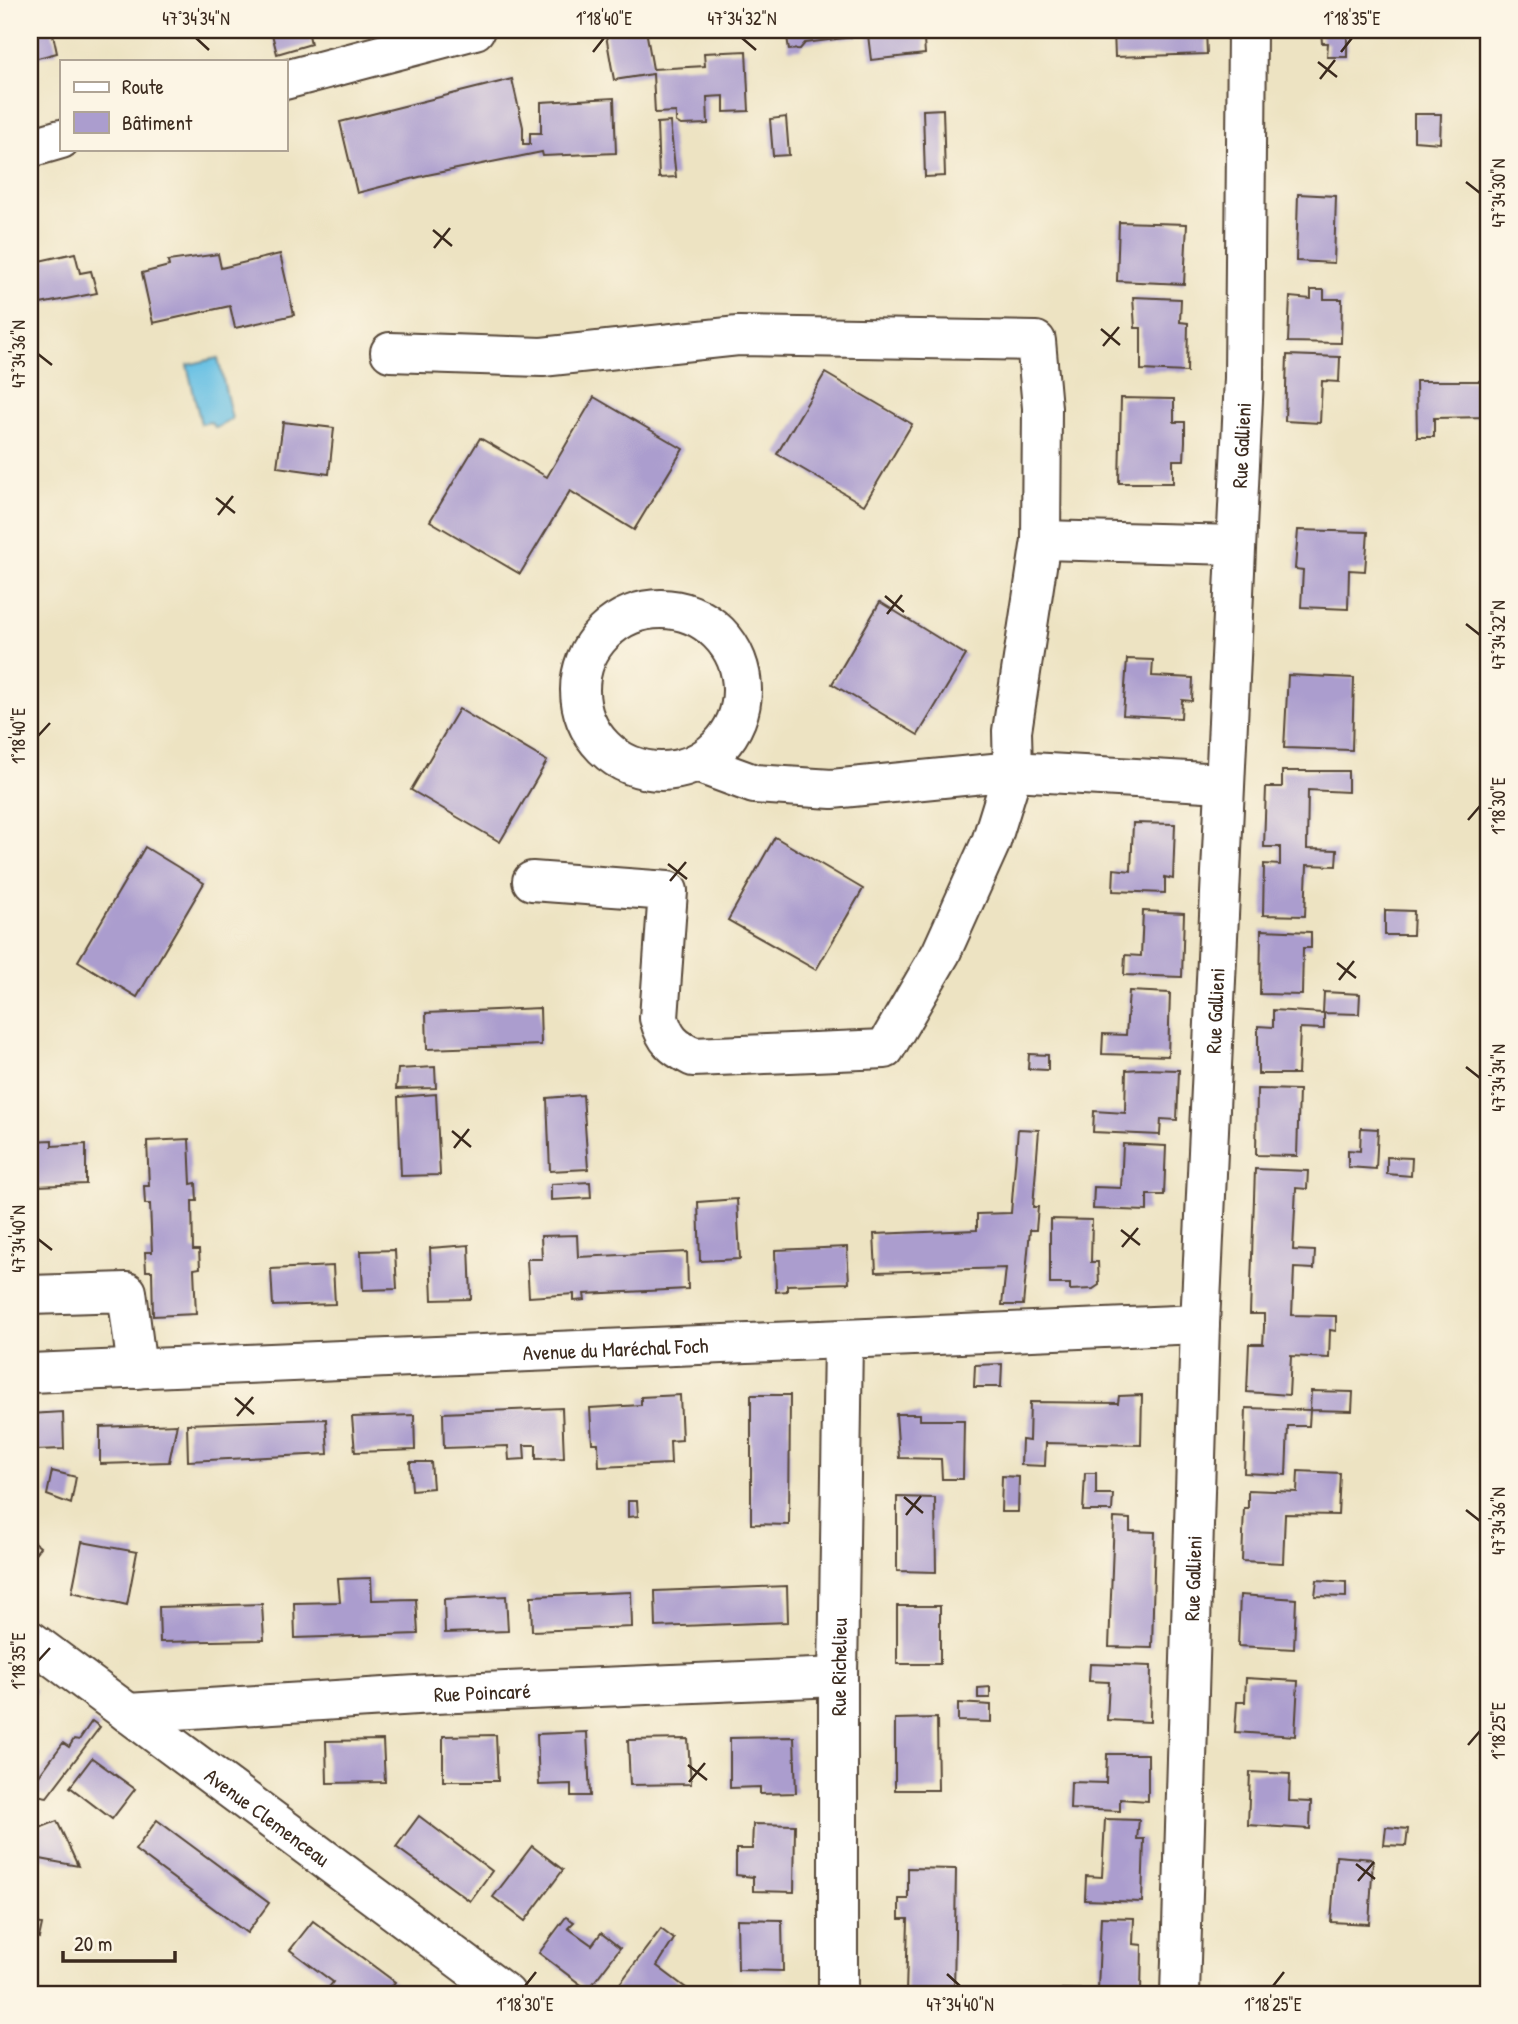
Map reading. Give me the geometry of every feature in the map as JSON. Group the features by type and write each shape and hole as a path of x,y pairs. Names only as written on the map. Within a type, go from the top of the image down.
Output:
{"street":[{"path":"287,79 475,30"},
{"name":"Rue Gallieni","path":"1180,1994 1200,1324 1223,783 1244,378 1247,30"},
{"path":"30,148 60,139"},
{"path":"390,352 542,357 738,336 1036,341 1042,408 1041,540 1012,731 1013,771 991,842 941,953 885,1049 693,1057 684,1053 664,1037 659,1018 668,891 532,881"},
{"path":"1041,540 1236,545"},
{"path":"697,763 718,748 733,728 741,703 741,678 734,653 715,628 698,617 674,609 649,609 624,617 603,632 588,652 579,683 580,702 588,726 603,747 623,763 647,771 673,771 697,763 754,784 832,789 1013,771 1223,783"},
{"path":"30,1295 127,1292 137,1369"},
{"name":"Avenue du Maréchal Foch","path":"30,1373 1200,1324"},
{"name":"Rue Richelieu","path":"838,1994 838,1677 843,1340"},
{"name":"Avenue Clemenceau","path":"30,1640 506,1994"},
{"name":"Rue Poincaré","path":"128,1713 433,1694 838,1677"}],"water":[{"path":"218,358 232,419 216,428 210,422 201,424 187,365"}],"building":[{"path":"30,30 52,30 57,53 30,60"},
{"path":"271,30 308,30 311,44 277,54"},
{"path":"605,30 646,30 653,69 705,66 704,53 746,51 749,111 724,112 724,96 707,97 708,124 681,125 676,122 676,112 655,113 653,74 614,80"},
{"path":"786,30 942,30 942,38 924,40 925,54 871,60 868,35 805,43 800,49 789,50"},
{"path":"1114,30 1206,30 1207,54 1115,57"},
{"path":"1321,30 1347,30 1347,57 1327,57 1328,43 1322,43"},
{"path":"512,79 523,127 523,144 530,144 530,133 541,133 541,102 614,98 616,153 543,156 542,152 427,175 357,193 340,122"},
{"path":"943,109 945,176 925,177 923,110"},
{"path":"1414,114 1441,114 1440,143 1414,141"},
{"path":"786,117 789,155 773,156 770,119"},
{"path":"670,122 676,177 659,178 657,123"},
{"path":"1298,194 1336,196 1334,263 1296,261"},
{"path":"1119,222 1187,224 1184,284 1117,281"},
{"path":"75,253 80,273 91,271 97,293 30,306 30,263"},
{"path":"218,254 221,268 280,254 294,315 235,328 230,306 153,323 142,273 169,266 168,261"},
{"path":"1311,290 1324,290 1324,299 1342,299 1341,343 1288,342 1290,297 1311,299"},
{"path":"1133,297 1181,299 1180,322 1188,323 1187,372 1141,370 1141,328 1135,328"},
{"path":"1287,355 1340,357 1339,382 1322,381 1320,423 1285,421"},
{"path":"825,373 912,424 864,505 777,454"},
{"path":"1416,381 1487,381 1488,417 1434,418 1434,437 1417,437"},
{"path":"594,397 683,449 634,530 570,491 520,574 430,521 480,438 547,477"},
{"path":"1121,398 1174,399 1174,422 1185,422 1185,441 1184,460 1173,460 1173,483 1119,483"},
{"path":"283,422 334,428 329,474 277,467"},
{"path":"1298,530 1368,532 1365,571 1349,570 1348,609 1301,607 1303,570 1295,569"},
{"path":"880,602 966,655 918,735 832,684"},
{"path":"1127,659 1153,660 1152,676 1193,678 1192,701 1182,700 1181,718 1123,715"},
{"path":"1288,675 1354,678 1352,750 1284,748"},
{"path":"459,709 547,761 500,842 411,790"},
{"path":"1282,771 1348,771 1348,792 1308,790 1307,849 1337,850 1336,866 1307,865 1305,916 1263,915 1264,864 1280,865 1280,847 1264,847 1266,787 1282,787"},
{"path":"1133,823 1175,824 1173,879 1165,877 1165,893 1113,891 1114,869 1131,871"},
{"path":"775,837 863,889 816,970 728,920"},
{"path":"145,847 204,883 137,997 78,961"},
{"path":"1385,910 1414,911 1413,935 1385,935"},
{"path":"1143,911 1184,913 1182,977 1124,975 1125,955 1141,956"},
{"path":"1261,930 1311,932 1311,948 1303,948 1302,995 1260,994"},
{"path":"1129,991 1170,993 1168,1056 1102,1054 1103,1034 1126,1035"},
{"path":"1324,992 1360,994 1359,1014 1324,1013 1324,1029 1300,1028 1298,1074 1258,1074 1258,1026 1273,1027 1273,1010 1323,1013"},
{"path":"540,1008 541,1045 427,1049 426,1013"},
{"path":"1029,1054 1048,1055 1048,1070 1028,1069"},
{"path":"435,1067 436,1088 396,1089 398,1069"},
{"path":"1126,1070 1179,1070 1177,1120 1161,1119 1160,1135 1093,1132 1094,1111 1125,1113"},
{"path":"1257,1089 1299,1090 1297,1156 1256,1155"},
{"path":"436,1094 440,1175 401,1176 398,1097"},
{"path":"583,1095 588,1169 550,1171 547,1098"},
{"path":"1361,1128 1378,1129 1376,1169 1348,1167 1348,1150 1360,1151"},
{"path":"1018,1129 1039,1130 1033,1207 1038,1207 1036,1230 1030,1230 1023,1305 1002,1305 1006,1268 876,1272 874,1234 977,1230 977,1214 1011,1213"},
{"path":"189,1139 191,1184 196,1183 197,1201 192,1201 193,1250 199,1250 200,1268 194,1269 196,1314 153,1316 152,1271 146,1271 145,1252 152,1252 150,1204 145,1204 144,1186 149,1186 147,1141"},
{"path":"52,1140 52,1146 86,1144 86,1184 36,1186 36,1192 30,1192 30,1141"},
{"path":"1123,1144 1166,1146 1164,1195 1147,1195 1147,1211 1093,1209 1094,1187 1121,1188"},
{"path":"1387,1157 1412,1158 1411,1176 1387,1174"},
{"path":"1255,1169 1308,1171 1307,1189 1296,1188 1293,1250 1315,1251 1314,1269 1294,1268 1292,1315 1336,1316 1336,1331 1330,1330 1329,1358 1291,1356 1289,1395 1247,1392 1249,1344 1263,1344 1264,1328 1264,1314 1250,1314"},
{"path":"590,1182 591,1198 551,1200 551,1184"},
{"path":"737,1199 740,1259 700,1261 698,1202"},
{"path":"1050,1219 1092,1220 1091,1262 1098,1262 1099,1285 1093,1289 1070,1290 1070,1284 1050,1284"},
{"path":"577,1235 578,1257 687,1252 688,1289 584,1294 585,1300 574,1301 574,1294 529,1297 527,1259 542,1259 541,1236"},
{"path":"469,1245 471,1299 432,1300 430,1248"},
{"path":"847,1247 849,1283 787,1285 787,1291 776,1292 775,1250"},
{"path":"395,1250 397,1289 363,1290 361,1251"},
{"path":"333,1266 335,1304 273,1306 271,1269"},
{"path":"1002,1364 1001,1387 974,1387 975,1365"},
{"path":"1311,1391 1353,1392 1352,1411 1310,1410"},
{"path":"680,1395 682,1440 670,1441 671,1464 599,1467 598,1443 592,1443 590,1408 641,1405 641,1397"},
{"path":"751,1395 790,1395 789,1525 751,1524"},
{"path":"1142,1395 1141,1445 1046,1443 1045,1466 1021,1465 1022,1440 1029,1441 1030,1402 1118,1403 1119,1396"},
{"path":"562,1408 564,1458 536,1459 536,1445 524,1445 525,1459 509,1460 508,1446 444,1448 443,1413"},
{"path":"1246,1408 1310,1410 1309,1426 1288,1426 1286,1475 1244,1473"},
{"path":"63,1412 64,1449 35,1450 36,1491 30,1489 30,1414"},
{"path":"896,1414 920,1414 920,1420 964,1420 963,1479 942,1479 941,1459 899,1458"},
{"path":"414,1415 415,1450 355,1452 352,1417"},
{"path":"326,1419 328,1454 188,1461 187,1424"},
{"path":"177,1424 169,1462 100,1464 100,1427"},
{"path":"410,1462 431,1462 433,1488 412,1490"},
{"path":"52,1471 76,1477 71,1504 47,1495"},
{"path":"1298,1471 1340,1473 1338,1515 1285,1514 1283,1563 1242,1561 1244,1508 1248,1508 1248,1490 1297,1492"},
{"path":"1085,1473 1096,1473 1096,1494 1113,1494 1112,1511 1083,1511"},
{"path":"1002,1476 1019,1477 1018,1512 1001,1512"},
{"path":"897,1497 935,1498 936,1572 897,1571"},
{"path":"628,1501 637,1501 638,1516 628,1517"},
{"path":"1114,1518 1130,1519 1130,1531 1155,1532 1152,1648 1109,1647"},
{"path":"30,1539 40,1547 30,1560"},
{"path":"82,1542 137,1552 127,1605 72,1592"},
{"path":"371,1578 372,1600 416,1599 418,1634 295,1638 294,1603 340,1602 338,1579"},
{"path":"1317,1580 1346,1582 1346,1597 1315,1596"},
{"path":"787,1586 788,1622 656,1627 655,1591"},
{"path":"631,1592 632,1627 532,1631 531,1596"},
{"path":"1240,1595 1296,1599 1294,1649 1238,1646"},
{"path":"506,1596 508,1631 445,1633 444,1599"},
{"path":"262,1604 264,1640 160,1642 159,1607"},
{"path":"897,1606 940,1606 940,1664 897,1664"},
{"path":"1090,1664 1151,1666 1150,1722 1107,1720 1109,1682 1089,1681"},
{"path":"1246,1678 1298,1681 1295,1736 1235,1732 1237,1702 1245,1702"},
{"path":"990,1687 990,1698 978,1698 978,1688"},
{"path":"30,1688 36,1689 31,1717 30,1717"},
{"path":"958,1703 991,1705 991,1722 958,1721"},
{"path":"937,1718 938,1790 895,1790 895,1719"},
{"path":"92,1721 100,1727 47,1797 30,1794 30,1788 63,1743 69,1747 74,1739 79,1740"},
{"path":"587,1732 590,1796 571,1796 571,1784 539,1785 537,1734"},
{"path":"496,1735 498,1781 443,1781 443,1736"},
{"path":"794,1737 796,1793 760,1794 760,1787 730,1788 730,1738"},
{"path":"688,1739 691,1784 630,1785 628,1740"},
{"path":"383,1740 385,1782 327,1783 326,1741"},
{"path":"1107,1754 1148,1754 1148,1801 1120,1799 1120,1811 1070,1809 1071,1782 1106,1783"},
{"path":"92,1758 135,1789 112,1819 70,1787"},
{"path":"1250,1772 1290,1774 1289,1801 1311,1802 1310,1829 1248,1825"},
{"path":"419,1816 492,1871 470,1901 396,1847"},
{"path":"1105,1819 1139,1820 1137,1839 1144,1839 1142,1902 1085,1900 1086,1876 1102,1877"},
{"path":"157,1820 269,1903 247,1933 135,1850"},
{"path":"57,1821 78,1866 40,1859 37,1876 30,1875 32,1831"},
{"path":"753,1824 795,1825 794,1892 753,1891 753,1877 736,1875 736,1849 752,1849"},
{"path":"1386,1827 1408,1829 1406,1846 1384,1845"},
{"path":"532,1846 563,1870 525,1921 493,1897"},
{"path":"1336,1856 1373,1859 1369,1924 1331,1922"},
{"path":"908,1868 956,1869 954,1994 906,1994 908,1919 899,1919 899,1899 908,1899"},
{"path":"566,1917 574,1922 568,1928 592,1945 601,1933 620,1948 588,1990 539,1953"},
{"path":"1101,1917 1134,1918 1133,1944 1142,1945 1141,1993 1062,1994 1062,1989 1098,1990"},
{"path":"737,1919 782,1920 783,1971 738,1970"},
{"path":"313,1921 395,1982 386,1994 350,1994 343,1989 338,1994 324,1994 333,1982 290,1950"},
{"path":"30,1922 42,1924 39,1938 30,1936"},
{"path":"661,1929 674,1939 657,1966 694,1994 612,1994"}]}
